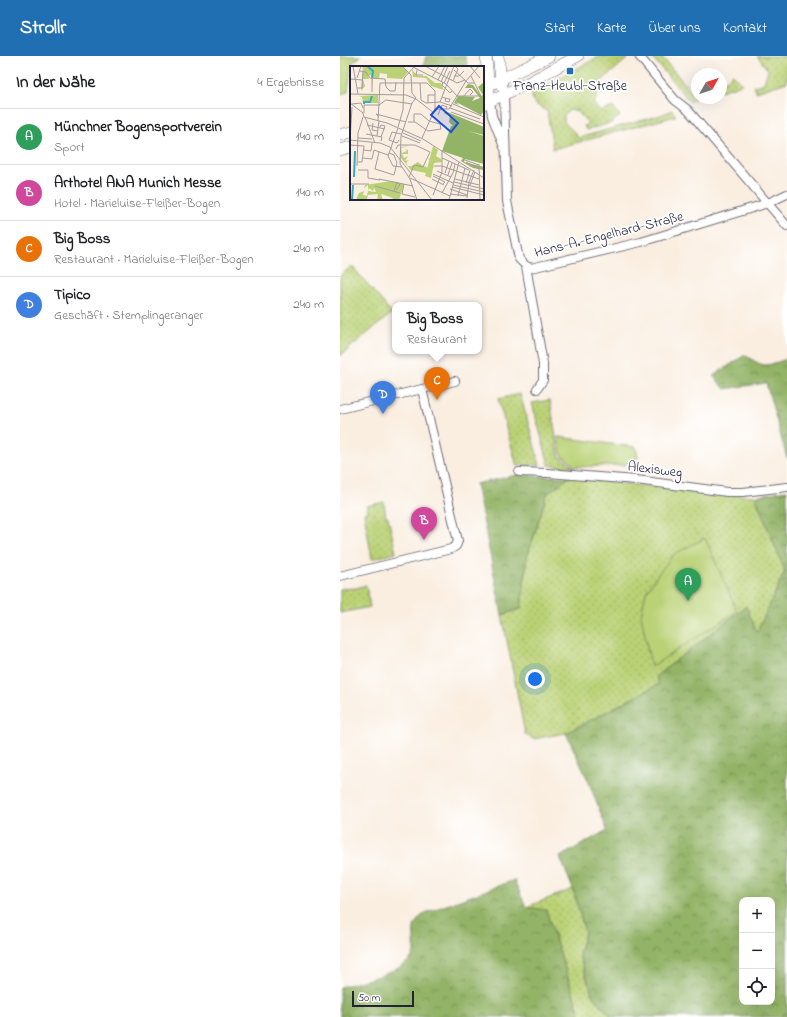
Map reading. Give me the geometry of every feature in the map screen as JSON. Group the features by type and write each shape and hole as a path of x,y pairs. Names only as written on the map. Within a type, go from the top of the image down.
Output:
{"main road":[{"path":"486,56 487,102 504,95 578,56"},
{"path":"498,56 504,95"},
{"path":"486,87 548,56"},
{"path":"340,135 350,132"},
{"path":"340,150 350,147"}],"street":[{"path":"639,56 675,100 688,110 787,226"},
{"name":"Hans-A.-Engelhard-Straße","path":"504,95 506,132 506,201 519,259 526,266 531,268 641,242 768,203 787,194"},
{"name":"Hans-A.-Engelhard-Straße","path":"487,102 505,150"},
{"path":"526,266 543,364 542,380 537,388"},
{"path":"340,409 455,381"},
{"path":"340,576 451,549 456,546 458,541 422,389"},
{"name":"Alexisweg","path":"519,472 636,480 727,492 743,492 787,487"}],"green space":[{"path":"340,56 361,56 350,66 348,92 340,94"},
{"path":"426,56 465,56 467,65 466,66 423,66"},
{"path":"600,56 627,56 628,58 595,87 598,91 596,100 593,103 601,112 613,107 620,116 611,123 586,130 584,126 588,123 577,111 570,110 564,115 564,122 578,138 661,115 672,110 676,116 553,149 547,111 535,104 531,95 537,90"},
{"path":"651,56 661,56 691,91 690,102"},
{"path":"757,56 787,56 787,82 756,92 754,86 764,83 768,70"},
{"path":"733,74 742,84 727,89 727,80"},
{"path":"352,266 392,313 340,356 340,276"},
{"path":"745,355 757,363 765,365 787,359 787,458 766,383 725,389 713,376"},
{"path":"520,394 540,465 517,466 498,399"},
{"path":"550,400 559,456 575,468 549,465 532,403"},
{"path":"558,437 636,447 638,458 624,465 576,467 561,455"},
{"path":"517,475 569,477 547,494 527,558 521,609 502,615 476,484"},
{"path":"569,477 697,492 755,496 785,571 757,633 566,733 533,739 525,734 502,615 521,609 527,558 547,494"},
{"path":"787,490 787,1017 612,1017 593,997 579,954 585,932 573,889 560,857 607,830 588,780 566,733 659,684 656,676 746,606 757,632 785,571 755,496"},
{"path":"384,502 386,517 388,517 396,553 372,559 364,513 368,512 367,506"},
{"path":"705,538 737,611 651,667 641,615 646,592 674,554"},
{"path":"366,585 370,607 340,613 340,589 356,588"},
{"path":"514,880 526,907 546,910 581,1017 340,1017 340,987 383,975 395,970 411,958 414,951 414,927 419,918 425,913"},
{"path":"573,889 585,932 579,955 593,997 612,1017 581,1017 546,911 526,907"}],"place":[{"name":"Franz-Heubl-Straße","path":"570,71"},
{"name":"Big Boss","path":"437,400"},
{"name":"Tipico","path":"383,414"},
{"name":"Arthotel ANA Munich Messe","path":"424,540"},
{"name":"Münchner Bogensportverein","path":"688,601"}]}
